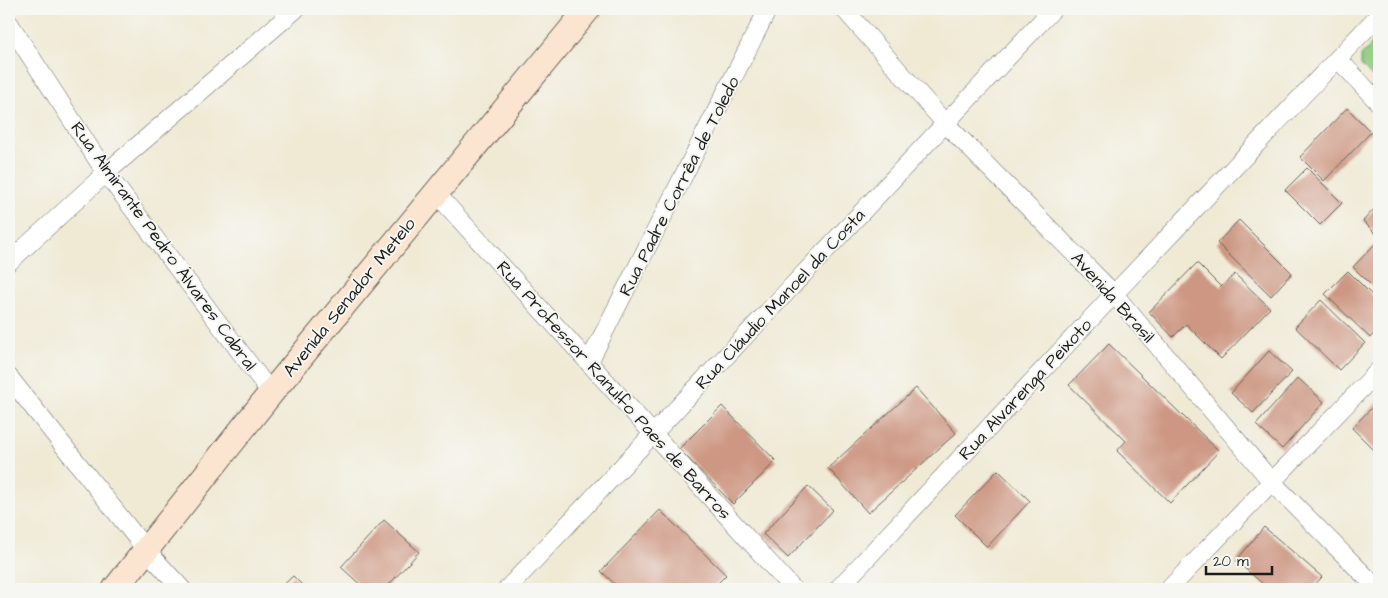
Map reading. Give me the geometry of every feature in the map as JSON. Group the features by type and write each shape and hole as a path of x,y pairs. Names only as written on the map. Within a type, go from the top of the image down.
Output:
{"main road":[{"name":"Avenida Senador Metelo","path":"115,589 271,393 588,9"}],"street":[{"path":"9,262 106,173 296,9"},
{"name":"Rua Padre Corrêa de Toledo","path":"590,362 768,9"},
{"name":"Avenida Brasil","path":"844,9 945,124 1114,294 1271,481 1378,589"},
{"name":"Rua Cláudio Manoel da Costa","path":"507,589 1054,9"},
{"name":"Rua Alvarenga Peixoto","path":"838,589 1114,294 1379,16"},
{"name":"Rua Almirante Pedro Álvares Cabral","path":"9,23 106,173 271,393"},
{"path":"1338,59 1379,103"},
{"name":"Rua Professor Ranulfo Paes de Barros","path":"436,192 793,589"},
{"path":"1169,589 1379,370"},
{"path":"9,377 147,551 182,589"}],"green space":[{"path":"1379,36 1379,84 1361,65 1361,56"}],"building":[{"path":"1347,108 1371,132 1324,181 1300,157"},
{"path":"1307,168 1342,203 1320,225 1285,190"},
{"path":"1379,204 1379,237 1363,221"},
{"path":"1239,220 1292,273 1271,296 1217,243"},
{"path":"1375,244 1379,248 1379,293 1353,267"},
{"path":"1197,263 1221,287 1235,274 1270,308 1221,359 1186,324 1173,337 1149,312"},
{"path":"1348,271 1379,302 1379,327 1370,338 1325,294"},
{"path":"1321,300 1365,343 1339,370 1295,327"},
{"path":"1109,344 1219,451 1170,503 1117,451 1126,441 1069,385"},
{"path":"1269,351 1292,372 1253,413 1231,393"},
{"path":"1298,378 1324,402 1282,449 1256,425"},
{"path":"916,388 956,433 868,513 828,468"},
{"path":"1379,400 1379,455 1352,428"},
{"path":"722,406 776,461 733,504 679,449"},
{"path":"998,470 1030,501 987,547 955,515"},
{"path":"808,486 833,510 788,558 763,534"},
{"path":"660,510 726,575 712,589 620,589 601,571"},
{"path":"384,520 419,552 385,589 365,589 341,567"},
{"path":"1264,527 1322,577 1311,589 1269,589 1236,561"},
{"path":"293,576 306,589 279,589"}]}
